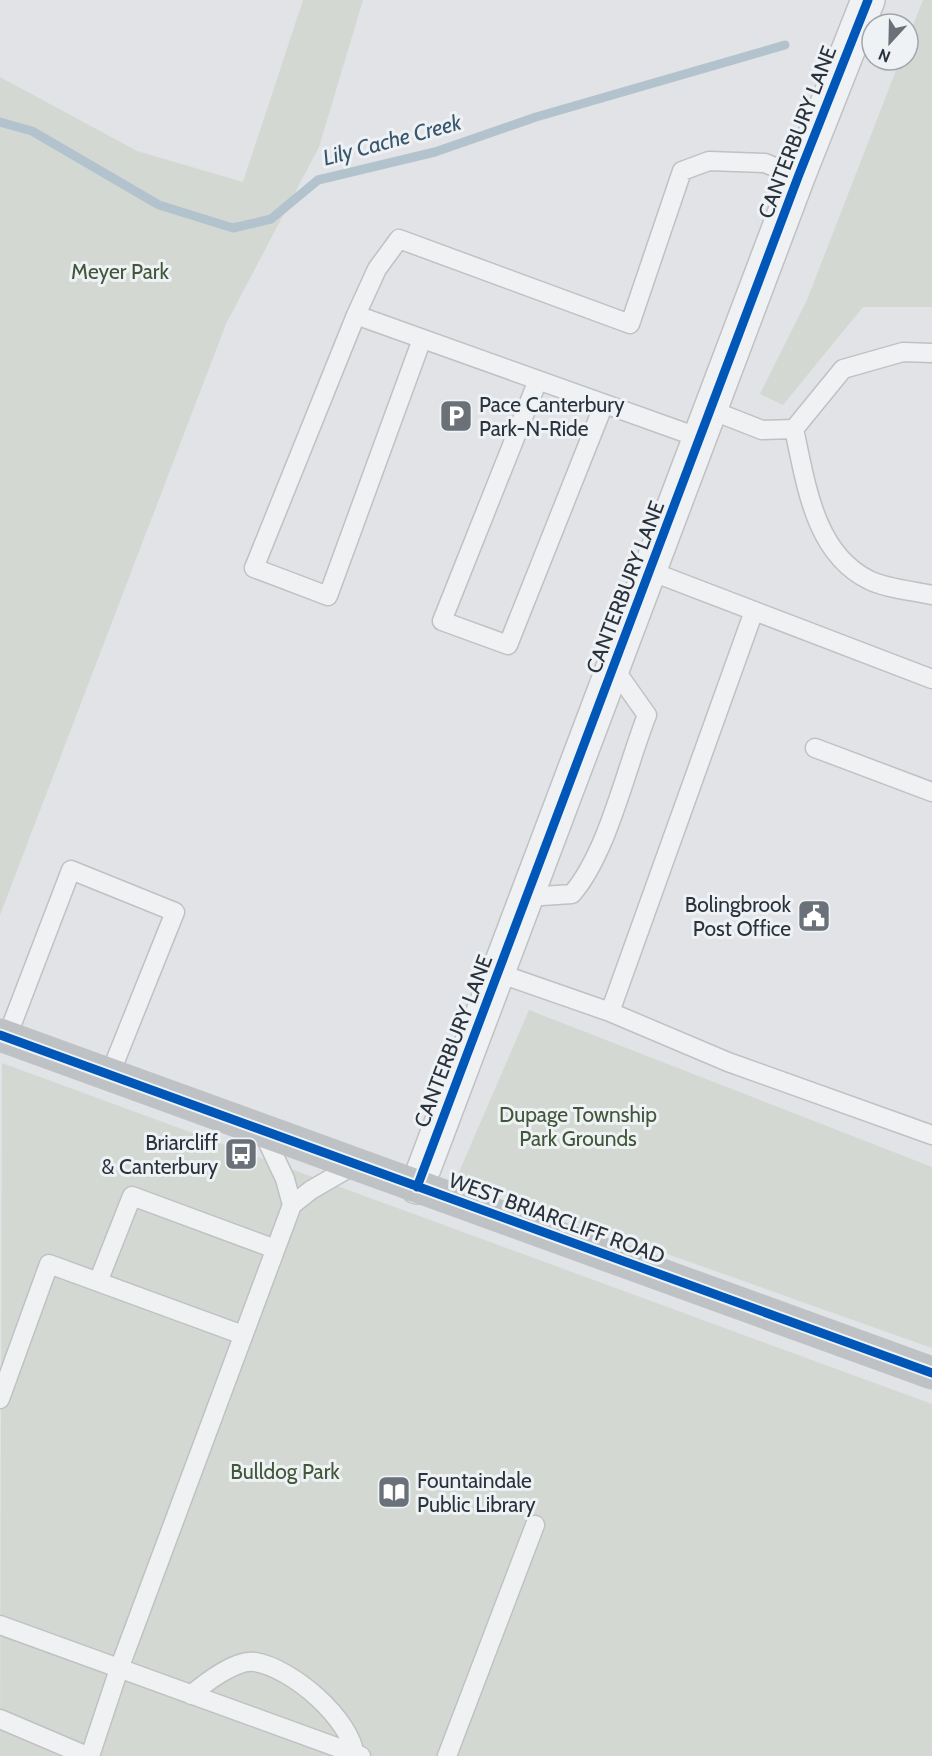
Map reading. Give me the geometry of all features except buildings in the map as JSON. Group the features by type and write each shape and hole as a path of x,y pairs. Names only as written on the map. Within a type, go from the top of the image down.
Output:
{"street":[{"name":"CANTERBURY LANE","path":"417,1187 798,177 868,0"},
{"name":"WEST BRIARCLIFF ROAD","path":"4,1036 932,1373"}],"lane":[{"path":"422,339 328,596 254,568 356,315 377,269 399,239 630,324 682,171 709,161 765,163 798,177"},
{"path":"356,315 604,404 705,424 762,430 794,429 843,369 903,352 932,353"},
{"path":"538,380 442,621 508,645 604,404"},
{"path":"794,429 813,508 833,551 869,581 932,595"},
{"path":"650,571 932,679"},
{"path":"610,1012 754,611"},
{"path":"527,897 572,894 585,879 601,847 647,715 613,667"},
{"path":"815,748 932,792"},
{"path":"4,1036 71,870 175,912 110,1074"},
{"path":"498,973 610,1012 728,1062 932,1135"},
{"path":"262,1130 285,1179 292,1205"},
{"path":"0,1719 89,1756 119,1668 292,1205 311,1190 356,1164"},
{"path":"98,1282 132,1196 275,1249"},
{"path":"0,1399 49,1264 243,1335"},
{"path":"447,1756 535,1525"},
{"path":"0,1625 357,1755"},
{"path":"191,1695 208,1680 228,1670 254,1662 284,1674 314,1693 334,1712 357,1755"}],"green space":[{"name":"Meyer Park","path":"303,0 363,0 319,147 226,324 0,915 0,77 137,151 243,182"},
{"path":"923,0 932,0 932,307 863,307 783,405 760,394 807,300 895,72 920,72 918,12"},
{"name":"Dupage Township Park Grounds","path":"529,1010 932,1167 932,1348 456,1179"},
{"name":"Bulldog Park","path":"2,1063 932,1404 932,1756 0,1756"}],"waterway":[{"name":"Lily Cache Creek","path":"0,122 32,131 159,205 233,228 271,219 318,180 435,152 536,117 785,45"}],"cycle path":[{"path":"417,1187 798,177 868,0"},
{"path":"0,1035 932,1373"}],"place":[{"name":"Pace Canterbury Park-N-Ride","path":"456,416"},
{"name":"Bolingbrook Post Office","path":"814,916"},
{"name":"Briarcliff & Canterbury","path":"241,1154"},
{"name":"Fountaindale Public Library","path":"394,1492"}]}
